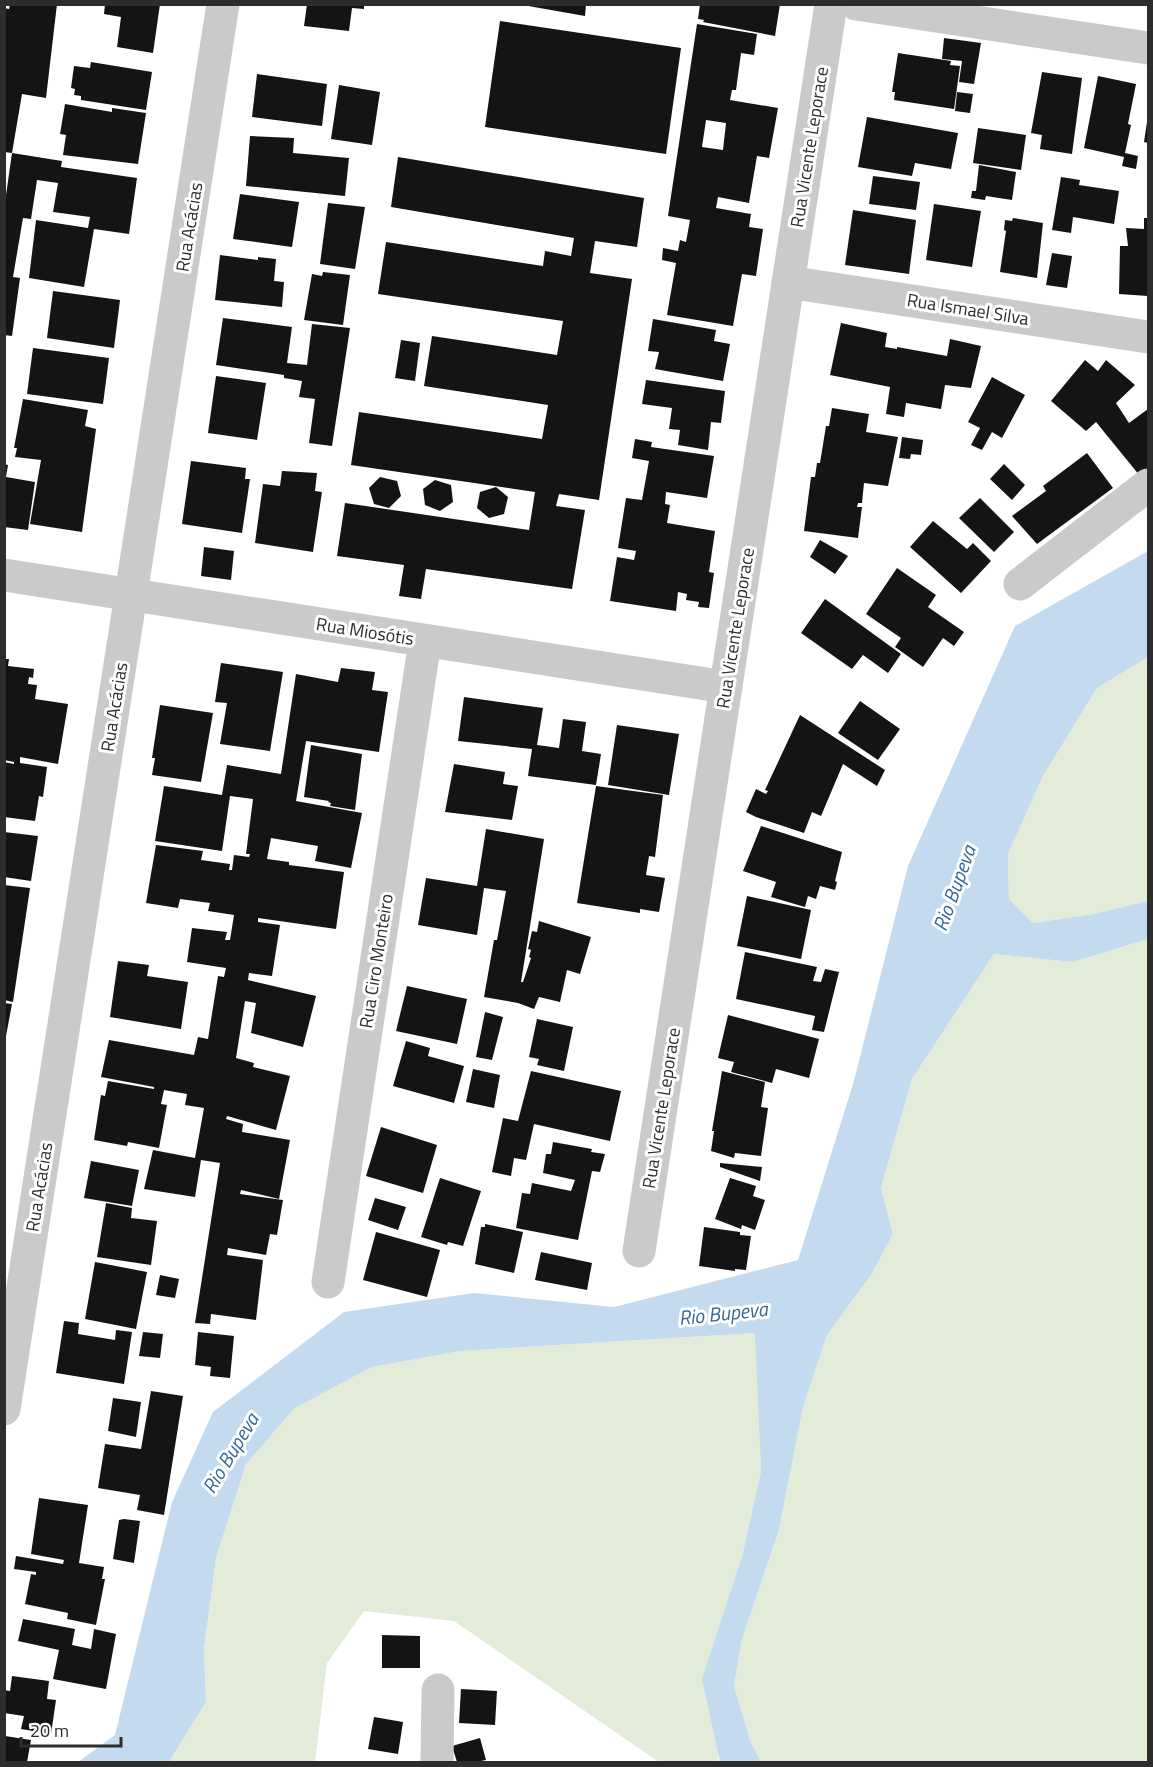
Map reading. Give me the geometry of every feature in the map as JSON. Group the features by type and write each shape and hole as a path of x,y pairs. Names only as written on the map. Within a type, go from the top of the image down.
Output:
{"street":[{"name":"Rua Acácias","path":"4,1409 223,4"},
{"name":"Rua Vicente Leporace","path":"639,1251 831,4"},
{"path":"856,4 1149,48"},
{"name":"Rua Ismael Silva","path":"788,282 1149,337"},
{"path":"1020,584 1149,485"},
{"name":"Rua Miosótis","path":"4,576 726,687"},
{"name":"Rua Ciro Monteiro","path":"328,1282 425,641"},
{"path":"437,1762 438,1690"}],"green space":[{"path":"1148,657 1148,901 1094,914 1033,923 1009,899 1008,854 1043,776 1097,688"},
{"path":"1148,939 1148,1762 761,1762 750,1740 734,1686 742,1639 779,1530 803,1407 827,1335 871,1275 893,1234 881,1188 912,1079 994,954 1073,962"},
{"path":"756,1333 761,1471 742,1557 718,1759 720,1762 659,1762 454,1621 364,1611 327,1663 315,1762 169,1762 206,1702 204,1649 216,1558 246,1464 295,1408 372,1367 460,1351"}],"water":[{"name":"Rio Bupeva","path":"1148,551 1148,657 1097,688 1043,776 1008,854 1009,899 1033,923 1094,914 1148,901 1148,939 1073,962 994,954 912,1079 881,1188 893,1234 871,1275 827,1335 803,1407 779,1530 742,1639 734,1686 750,1740 761,1762 720,1762 702,1679 742,1557 761,1471 755,1333 460,1351 372,1367 295,1408 246,1464 216,1558 204,1649 206,1702 169,1762 78,1762 115,1735 172,1502 213,1412 344,1312 474,1293 614,1307 798,1260 854,1081 908,866 1015,626"}],"building":[{"path":"10,4 57,4 46,98 22,94 12,153 4,152 4,8 9,9"},
{"path":"105,4 160,4 153,53 117,47 121,17 104,14"},
{"path":"307,4 364,4 364,9 352,8 349,31 304,26"},
{"path":"517,4 586,4 585,16"},
{"path":"700,4 780,4 775,36 703,22 704,20 698,19"},
{"path":"500,21 681,48 666,154 485,127"},
{"path":"697,24 757,34 754,55 741,53 736,90 732,90 730,100 778,108 769,158 757,156 749,203 718,197 716,208 751,214 749,227 763,229 756,276 742,274 733,326 667,315 676,263 662,260 663,248 678,251 680,240 686,242 690,220 668,216","holes":["706,120 726,123 723,150 702,147"]},
{"path":"944,38 981,43 974,84 959,82 962,61 942,59"},
{"path":"898,53 951,61 950,65 960,66 954,109 894,100 895,92 892,92"},
{"path":"91,62 152,72 146,110 81,100 81,96 74,95 75,89 71,88 74,66 90,68"},
{"path":"1042,72 1082,78 1072,154 1040,149 1042,135 1031,133"},
{"path":"257,74 327,84 322,126 252,117"},
{"path":"1098,76 1136,84 1125,153 1138,156 1136,169 1122,166 1124,157 1084,148"},
{"path":"339,85 380,92 372,145 331,139"},
{"path":"957,92 973,94 970,113 955,111"},
{"path":"65,104 112,112 112,108 146,113 138,164 63,155 66,135 60,134"},
{"path":"867,117 958,133 951,169 915,163 912,176 858,167"},
{"path":"1148,122 1148,143 1144,142"},
{"path":"978,128 1026,135 1021,170 973,163"},
{"path":"250,136 294,138 293,153 349,158 345,196 246,186"},
{"path":"12,153 62,161 61,167 137,178 129,234 94,229 84,287 29,278 36,220 88,228 90,217 53,212 58,183 37,180 31,219 23,218 13,277 20,278 12,336 4,335 4,195 6,195"},
{"path":"398,157 644,198 637,247 595,241 590,273 632,279 599,500 559,494 556,506 585,510 572,589 426,569 421,599 399,596 404,565 337,556 345,503 529,530 535,492 351,465 359,412 542,439 548,405 424,386 432,336 557,355 563,321 378,294 386,242 543,266 545,251 571,256 574,238 391,207"},
{"path":"979,165 1016,172 1012,200 986,196 985,200 971,198 972,191 976,191"},
{"path":"873,176 920,182 916,210 869,204"},
{"path":"1061,177 1080,180 1079,185 1119,191 1114,224 1073,217 1071,233 1052,230"},
{"path":"240,194 299,202 292,247 233,239"},
{"path":"328,203 365,207 355,269 320,264"},
{"path":"934,204 981,211 972,267 926,260"},
{"path":"853,210 916,220 909,274 845,265"},
{"path":"1013,218 1043,223 1037,278 1000,272 1006,231 1004,230 1005,220 1012,221"},
{"path":"1144,218 1148,218 1148,296 1119,294 1120,246 1128,246 1126,228 1144,229"},
{"path":"1052,253 1072,256 1067,288 1046,285"},
{"path":"220,255 258,260 258,257 276,259 274,281 284,282 282,307 215,300"},
{"path":"323,272 350,275 343,325 304,320 312,274 322,276"},
{"path":"53,291 120,300 114,348 47,338"},
{"path":"223,318 292,327 287,363 307,365 312,324 350,328 332,446 309,443 315,399 299,397 302,381 284,378 284,375 216,365"},
{"path":"653,319 716,330 714,341 730,344 723,381 655,369 659,352 648,351"},
{"path":"841,323 887,333 885,347 897,349 897,347 947,356 950,339 981,346 971,388 945,385 941,409 906,403 904,417 886,414 890,387 830,375"},
{"path":"401,340 420,343 415,381 395,378"},
{"path":"33,348 109,358 103,404 27,394"},
{"path":"1085,360 1098,371 1106,360 1135,385 1116,403 1129,423 1148,409 1148,470 1140,476 1096,422 1086,431 1051,401"},
{"path":"216,376 266,383 257,440 208,433"},
{"path":"992,377 1025,395 1002,438 992,432 982,450 971,445 980,428 968,422"},
{"path":"646,380 725,391 721,423 711,422 708,450 678,445 680,430 669,429 672,408 642,404"},
{"path":"23,399 88,410 85,426 96,429 82,532 30,524 41,460 15,457 17,448 14,448"},
{"path":"832,408 869,414 866,432 898,437 888,486 864,483 862,503 858,503 857,507 862,507 858,538 804,531 811,477 815,477 817,463 820,463 826,426 829,426"},
{"path":"902,437 923,440 921,455 911,454 910,459 899,458"},
{"path":"635,439 652,442 651,447 714,456 707,498 666,492 665,504 670,505 667,523 715,531 709,572 714,573 709,608 698,607 699,602 686,600 687,594 678,592 676,611 610,601 617,557 634,560 636,551 618,548 626,498 642,500 649,461 632,458"},
{"path":"1087,453 1113,488 1037,544 1012,516 1046,491 1043,486"},
{"path":"191,461 246,468 245,479 250,479 242,533 182,524"},
{"path":"4,464 8,465 6,477 35,482 28,530 4,527"},
{"path":"1004,464 1025,485 1012,500 990,479"},
{"path":"282,471 317,473 315,491 322,492 313,552 255,543 263,484 280,486"},
{"path":"380,477 397,481 401,496 389,508 374,504 369,488"},
{"path":"435,480 451,485 453,502 440,511 425,505 423,489"},
{"path":"496,487 508,497 504,514 489,518 477,508 480,492"},
{"path":"980,498 1014,532 994,552 959,518"},
{"path":"933,521 967,549 973,543 991,561 961,593 910,547"},
{"path":"820,540 848,556 835,574 810,557"},
{"path":"204,547 234,551 231,580 201,576"},
{"path":"897,568 936,595 928,607 964,632 954,646 943,638 923,667 895,647 901,638 866,614"},
{"path":"825,599 901,654 888,673 863,655 852,669 801,633"},
{"path":"4,659 9,659 8,666 34,669 33,678 29,677 28,684 37,685 35,699 68,704 58,764 20,757 20,763 47,767 43,797 39,796 35,821 4,817 4,762 14,764 14,762 4,760"},
{"path":"221,663 283,672 270,751 220,744 227,703 215,702"},
{"path":"341,668 375,672 372,690 388,692 379,752 306,741 296,801 362,813 351,868 315,861 318,846 271,838 267,859 289,862 289,865 344,872 336,929 258,918 258,922 280,925 272,976 249,973 248,980 316,996 303,1047 251,1033 256,1003 245,1001 236,1058 254,1063 253,1067 290,1076 276,1130 227,1116 226,1119 243,1124 242,1132 290,1140 279,1199 241,1190 240,1194 283,1200 277,1235 270,1234 266,1255 228,1248 227,1255 263,1260 256,1320 211,1314 210,1324 195,1323 220,1163 201,1160 195,1197 144,1189 153,1150 195,1158 204,1108 185,1105 187,1094 164,1090 161,1104 167,1105 159,1148 128,1142 127,1146 94,1140 101,1095 105,1096 108,1081 154,1089 154,1087 101,1077 109,1040 194,1055 198,1037 208,1039 218,976 224,977 226,968 187,962 192,928 227,932 225,940 230,940 234,915 208,911 210,903 180,899 178,908 146,903 156,845 203,851 201,860 230,864 229,870 232,870 234,855 249,857 250,854 246,854 253,799 230,796 222,851 155,841 164,786 222,795 227,765 281,774 296,674 338,682"},
{"path":"464,697 543,708 537,745 559,748 563,719 586,722 582,751 601,754 596,785 528,776 532,749 458,741"},
{"path":"860,701 900,729 878,760 838,733"},
{"path":"160,705 213,713 201,782 152,775 155,758 152,758"},
{"path":"800,715 885,770 877,786 843,764 821,816 812,812 804,833 746,812 756,789 766,794 768,791 765,790"},
{"path":"617,725 679,734 669,795 608,785"},
{"path":"311,745 362,754 355,810 330,806 329,801 304,797"},
{"path":"454,764 505,772 503,784 518,786 512,820 445,812"},
{"path":"596,786 663,795 655,857 649,856 646,875 665,878 659,912 640,909 640,913 577,903"},
{"path":"761,826 842,852 835,890 820,886 816,899 808,896 805,907 771,897 776,882 743,871"},
{"path":"486,829 544,839 521,982 523,982 531,958 529,957 531,950 528,949 532,931 537,932 539,921 591,937 580,974 567,970 560,1002 539,997 534,1009 518,1003 484,997 506,891 484,888 477,935 418,925 426,878 477,886"},
{"path":"4,832 38,836 31,881 4,877"},
{"path":"4,885 30,888 13,1002 4,1000"},
{"path":"747,896 811,910 801,959 737,946"},
{"path":"745,952 817,967 813,981 821,982 825,969 839,972 824,1032 812,1030 815,1016 736,999"},
{"path":"118,961 149,965 147,976 188,982 181,1029 110,1017"},
{"path":"407,986 467,999 457,1044 396,1031"},
{"path":"4,1003 12,1004 6,1036 4,1036"},
{"path":"485,1012 503,1017 492,1060 476,1057"},
{"path":"728,1015 819,1039 809,1078 776,1069 772,1083 731,1072 734,1062 718,1058"},
{"path":"537,1019 573,1027 564,1071 537,1065 539,1059 529,1057"},
{"path":"406,1041 430,1048 428,1056 464,1066 454,1103 393,1086"},
{"path":"473,1069 500,1075 494,1108 466,1102"},
{"path":"531,1071 621,1091 610,1141 534,1124 526,1160 514,1158 511,1176 492,1172 503,1118 518,1121"},
{"path":"722,1071 765,1082 761,1107 768,1108 761,1156 735,1153 734,1158 711,1151"},
{"path":"381,1127 437,1145 423,1193 366,1176"},
{"path":"553,1142 592,1149 591,1152 605,1154 600,1172 592,1171 578,1240 516,1228 522,1193 530,1194 532,1183 571,1191 575,1180 543,1173 546,1154 551,1154"},
{"path":"91,1161 139,1170 132,1206 84,1198"},
{"path":"720,1163 762,1167 760,1181 720,1167"},
{"path":"440,1178 481,1191 463,1246 448,1242 447,1245 421,1237"},
{"path":"730,1178 756,1186 753,1196 765,1200 755,1230 742,1225 741,1229 715,1219"},
{"path":"375,1198 406,1207 398,1230 368,1220"},
{"path":"106,1203 132,1208 131,1218 157,1221 151,1265 97,1257"},
{"path":"485,1224 523,1232 514,1273 475,1264 481,1227 485,1227"},
{"path":"704,1227 740,1232 740,1235 751,1236 746,1270 735,1269 735,1271 699,1266"},
{"path":"376,1232 440,1250 427,1297 363,1280"},
{"path":"541,1252 592,1263 587,1290 535,1280"},
{"path":"95,1262 147,1272 136,1329 85,1319"},
{"path":"160,1275 179,1279 175,1298 156,1295"},
{"path":"64,1321 79,1323 78,1334 115,1340 116,1330 132,1332 124,1384 56,1373"},
{"path":"143,1332 163,1334 160,1358 139,1356"},
{"path":"198,1332 234,1336 230,1378 210,1376 211,1367 195,1365"},
{"path":"151,1391 183,1396 164,1515 137,1510 140,1495 98,1488 105,1444 141,1449"},
{"path":"113,1398 141,1402 136,1437 108,1431"},
{"path":"39,1498 88,1505 79,1563 104,1567 102,1579 105,1579 96,1625 67,1619 68,1613 25,1604 31,1574 36,1575 36,1572 14,1569 16,1556 63,1564 64,1560 31,1554"},
{"path":"119,1520 140,1521 134,1563 113,1559"},
{"path":"23,1619 75,1629 72,1645 91,1649 94,1629 116,1634 106,1689 53,1679 59,1650 18,1641"},
{"path":"382,1635 420,1636 420,1668 382,1668"},
{"path":"12,1676 49,1681 47,1699 56,1700 51,1734 21,1729 24,1716 4,1713 4,1690 10,1691"},
{"path":"461,1689 497,1691 495,1725 459,1723"},
{"path":"374,1717 403,1722 398,1754 368,1749"},
{"path":"5,1736 31,1740 27,1762 5,1762"},
{"path":"480,1738 486,1760 457,1762 452,1746"}]}
